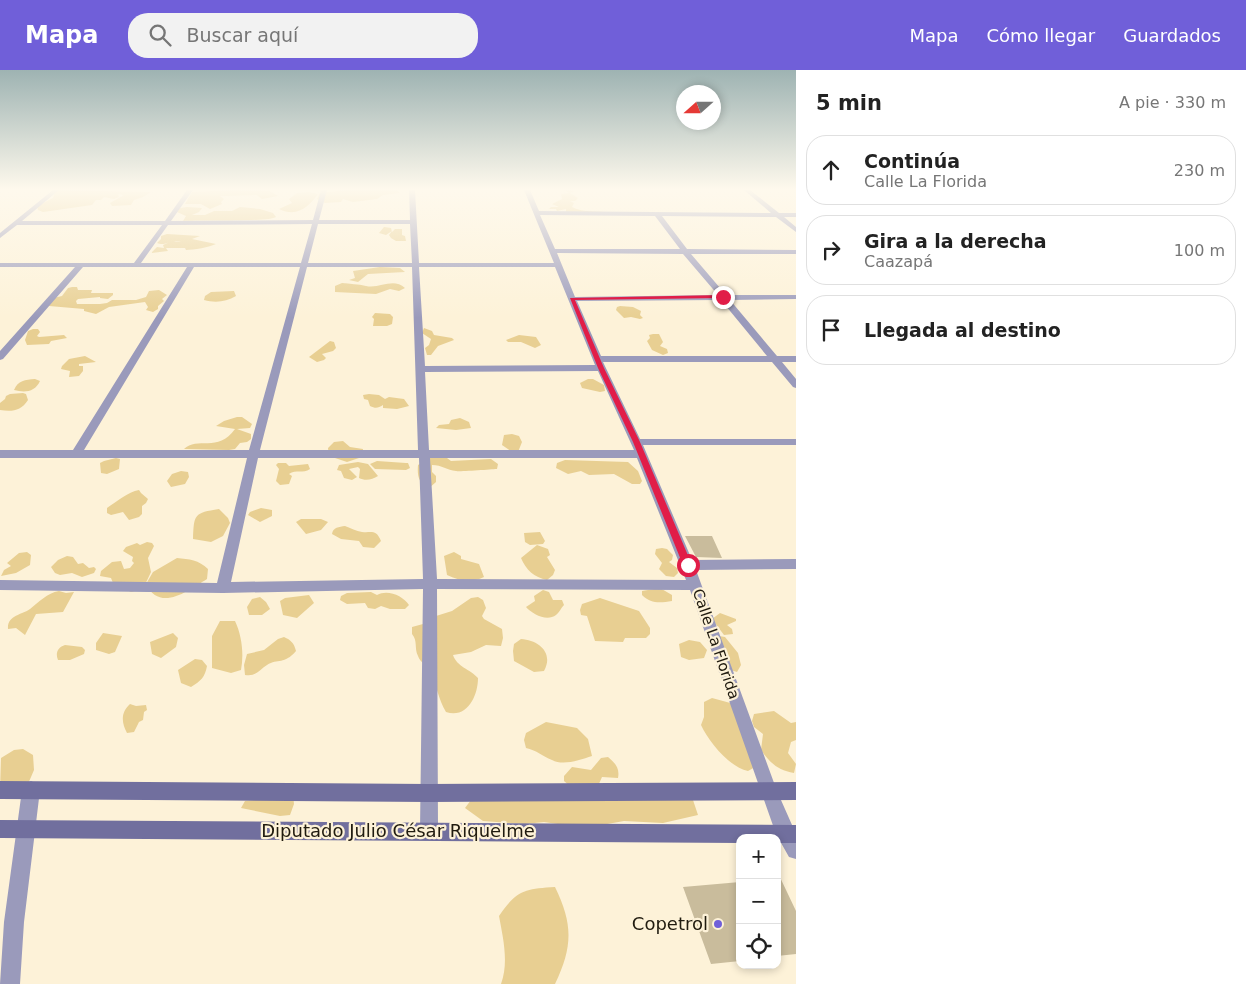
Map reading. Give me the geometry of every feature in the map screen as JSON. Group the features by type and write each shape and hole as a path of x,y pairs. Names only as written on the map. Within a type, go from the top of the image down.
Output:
{"street":[{"path":"136,265 159,233"},
{"path":"223,588 253,455 313,233"},
{"path":"413,233 430,584 429,831"},
{"name":"Calle La Florida","path":"546,233 599,364 636,442 688,565 768,791 796,850"},
{"path":"671,233 796,386"},
{"path":"553,252 796,252"},
{"path":"0,265 558,265"},
{"path":"0,357 81,265"},
{"path":"77,453 191,266"},
{"path":"572,298 796,297"},
{"path":"421,369 775,359 796,360"},
{"path":"636,442 796,442"},
{"path":"0,454 641,454"},
{"path":"688,565 796,564"},
{"path":"0,585 223,588 430,584 694,585"},
{"path":"0,790 429,793 796,792"},
{"path":"9,984 14,922 31,790"},
{"name":"Diputado Julio César Riquelme","path":"0,829 790,834"}],"shaded area":[{"path":"391,233 402,233 406,241 396,241 389,235"},
{"path":"167,234 200,236 192,239 216,244 189,250 185,248 166,248 168,251 151,253 157,247 164,248 163,245 169,242 157,243 161,236"},
{"path":"380,267 400,268 405,272 368,274 358,282 349,280 355,278 353,271"},
{"path":"342,283 371,286 396,283 405,288 399,291 390,289 376,294 335,292 335,286"},
{"path":"77,287 78,290 92,290 91,293 113,293 108,299 100,297 78,299 76,301 77,304 100,304 112,300 136,300 146,297 149,291 159,290 167,295 162,299 164,301 158,306 158,309 153,312 146,310 148,307 145,302 109,307 96,314 84,311 84,309 49,306 49,299 62,296 68,288"},
{"path":"234,291 236,296 228,300 216,302 204,300 205,296 211,292"},
{"path":"620,306 633,307 641,311 640,315 643,318 624,318 616,310"},
{"path":"375,313 390,314 393,317 392,324 373,326 374,319 372,317"},
{"path":"424,328 432,331 434,335 454,340 438,346 431,355 427,355 425,348 429,345 431,339 422,333"},
{"path":"38,329 40,332 37,336 39,337 64,335 67,338 51,341 49,344 27,345 25,340 28,331"},
{"path":"659,334 663,342 660,346 667,349 668,353 663,355 652,350 647,341 650,338 649,335"},
{"path":"519,335 536,337 541,345 535,348 521,342 508,342 506,340"},
{"path":"330,341 334,342 336,348 333,351 322,354 326,358 324,360 317,362 309,357"},
{"path":"85,356 96,362 79,364 79,366 83,366 83,371 79,376 69,377 70,371 61,369 69,359"},
{"path":"35,379 40,381 32,389 26,391 14,390 20,382"},
{"path":"593,379 604,385 605,391 600,392 582,388 580,383"},
{"path":"26,394 28,400 19,409 12,411 0,410 0,403 6,396"},
{"path":"363,395 379,395 385,399 389,397 404,399 409,406 397,409 383,408 383,405 374,408 370,406 368,400 364,399"},
{"path":"237,417 242,417 252,424 250,428 237,429 251,434 251,439 247,442 240,443 235,449 229,450 184,449 189,445 222,440 235,429 216,426"},
{"path":"460,418 469,422 471,428 456,430 436,428 439,425 449,424 451,420"},
{"path":"512,434 519,436 522,442 518,452 512,452 502,445 504,435"},
{"path":"343,441 350,447 363,449 362,457 347,462 329,456 328,448 334,442"},
{"path":"116,458 120,459 119,469 107,474 101,473 100,463"},
{"path":"429,458 447,458 451,461 491,459 498,464 497,469 459,471 432,465 432,472 436,476 436,482 428,489 419,479 418,465"},
{"path":"565,460 628,462 638,471 642,481 640,484 632,484 614,474 589,475 581,471 568,474 556,468 557,463"},
{"path":"377,461 408,463 410,468 406,470 375,469 370,464"},
{"path":"358,462 368,464 378,476 368,480 359,478 360,469 358,467 349,469 357,477 352,480 344,478 341,471 337,470 339,465"},
{"path":"278,463 286,463 289,466 308,464 310,469 289,474 292,476 289,484 280,485 276,481 279,469 276,465"},
{"path":"181,471 188,472 189,477 185,484 171,487 167,481 172,474"},
{"path":"139,490 148,499 142,506 142,514 139,517 129,520 123,512 111,515 107,513 107,508 126,495"},
{"path":"261,508 272,510 272,516 260,522 248,515 250,512"},
{"path":"219,509 228,518 230,523 223,536 211,542 193,539 194,524 197,516"},
{"path":"301,519 321,519 328,522 321,530 306,534 296,522"},
{"path":"345,526 360,532 375,533 381,541 374,548 363,547 359,541 341,539 332,534 335,529"},
{"path":"540,532 545,541 543,544 530,545 525,542 524,533"},
{"path":"147,542 152,543 154,546 148,558 151,572 143,589 131,592 113,583 111,578 100,576 101,571 112,562 121,561 124,569 130,568 134,563 132,561 133,557 123,551 126,547"},
{"path":"537,545 548,549 550,555 547,557 555,570 553,575 547,580 531,572 521,558"},
{"path":"656,549 667,549 673,555 672,560 669,562 677,568 678,573 674,577 666,576 659,569 662,563 655,554"},
{"path":"27,552 31,555 30,565 16,573 1,576 4,570 11,566 7,563 19,553"},
{"path":"454,552 461,556 461,559 479,564 484,577 465,580 447,575 444,556"},
{"path":"67,556 73,557 78,564 83,563 89,568 94,567 96,569 94,573 82,577 72,573 60,575 55,573 51,567 58,560"},
{"path":"177,558 194,560 205,566 208,569 207,579 175,596 159,597 152,593 146,584 153,572"},
{"path":"660,588 672,595 672,601 656,602 642,595 642,591"},
{"path":"543,590 549,592 553,600 562,600 564,605 552,617 540,616 526,607 535,601 534,596"},
{"path":"59,591 66,593 74,592 63,612 36,614 25,635 16,628 8,629 8,624 12,618 30,609 47,596"},
{"path":"371,592 377,595 381,593 395,594 409,605 405,609 390,609 381,606 375,609 368,608 365,603 347,604 340,600 341,596 347,593"},
{"path":"309,595 314,603 297,618 283,615 280,601 285,598"},
{"path":"260,597 270,609 262,615 249,615 247,607 252,599"},
{"path":"478,597 483,600 486,608 482,616 484,619 502,629 503,638 501,646 486,645 471,652 453,655 457,662 478,678 476,692 470,704 460,712 446,712 430,672 418,656 412,627 452,611 471,598"},
{"path":"600,598 639,611 650,628 650,634 646,638 625,638 623,642 595,641 587,616 581,615 580,610 582,604"},
{"path":"720,613 736,619 736,621 727,625 732,629 733,634 724,635 712,619"},
{"path":"220,621 235,621 242,645 241,670 231,673 212,668 212,636"},
{"path":"103,633 122,636 115,652 109,654 96,650 96,643"},
{"path":"173,633 178,638 176,647 161,658 152,654 150,642"},
{"path":"284,637 294,646 296,651 292,655 284,660 267,665 255,674 245,675 244,665 247,654 264,650 278,639"},
{"path":"708,637 725,637 738,653 741,665 737,672 721,663 711,649"},
{"path":"521,639 534,642 546,653 547,664 544,671 534,672 514,661 514,644"},
{"path":"689,640 700,642 707,650 704,658 689,660 681,657 679,644"},
{"path":"65,645 82,647 85,650 84,654 70,660 58,660 58,651"},
{"path":"195,659 202,660 207,666 202,678 191,687 181,683 178,670"},
{"path":"712,698 745,707 755,767 748,771 734,765 720,753 701,725 704,717 704,702"},
{"path":"130,704 136,706 146,705 147,710 144,712 143,720 139,722 134,732 127,733 123,717 125,710"},
{"path":"774,711 791,723 796,722 796,740 791,742 788,753 796,764 794,773 775,766 761,750 763,734 754,727 752,721 754,714"},
{"path":"546,722 577,728 588,739 592,756 572,762 556,762 526,748 524,740 526,733"},
{"path":"23,749 33,755 34,770 28,784 0,791 1,758 14,750"},
{"path":"608,757 616,766 618,778 602,777 598,786 577,792 564,781 564,776 572,767 591,770 601,758"},
{"path":"477,792 691,794 698,815 663,823 624,821 585,828 544,822 525,824 483,821 465,808"},
{"path":"293,795 294,804 290,815 280,816 241,808 245,801"},
{"path":"555,887 568,924 568,946 555,984 501,984 505,959 499,916 516,896 528,890"}],"building":[{"path":"685,536 712,536 722,558 696,557"},
{"path":"781,879 796,911 796,954 781,956"},
{"name":"Copetrol","path":"736,882 736,961 711,964 683,887"}],"place":[{"name":"Copetrol","path":"718,924"}],"route":[{"path":"688,565 572,298 723,297"}]}
